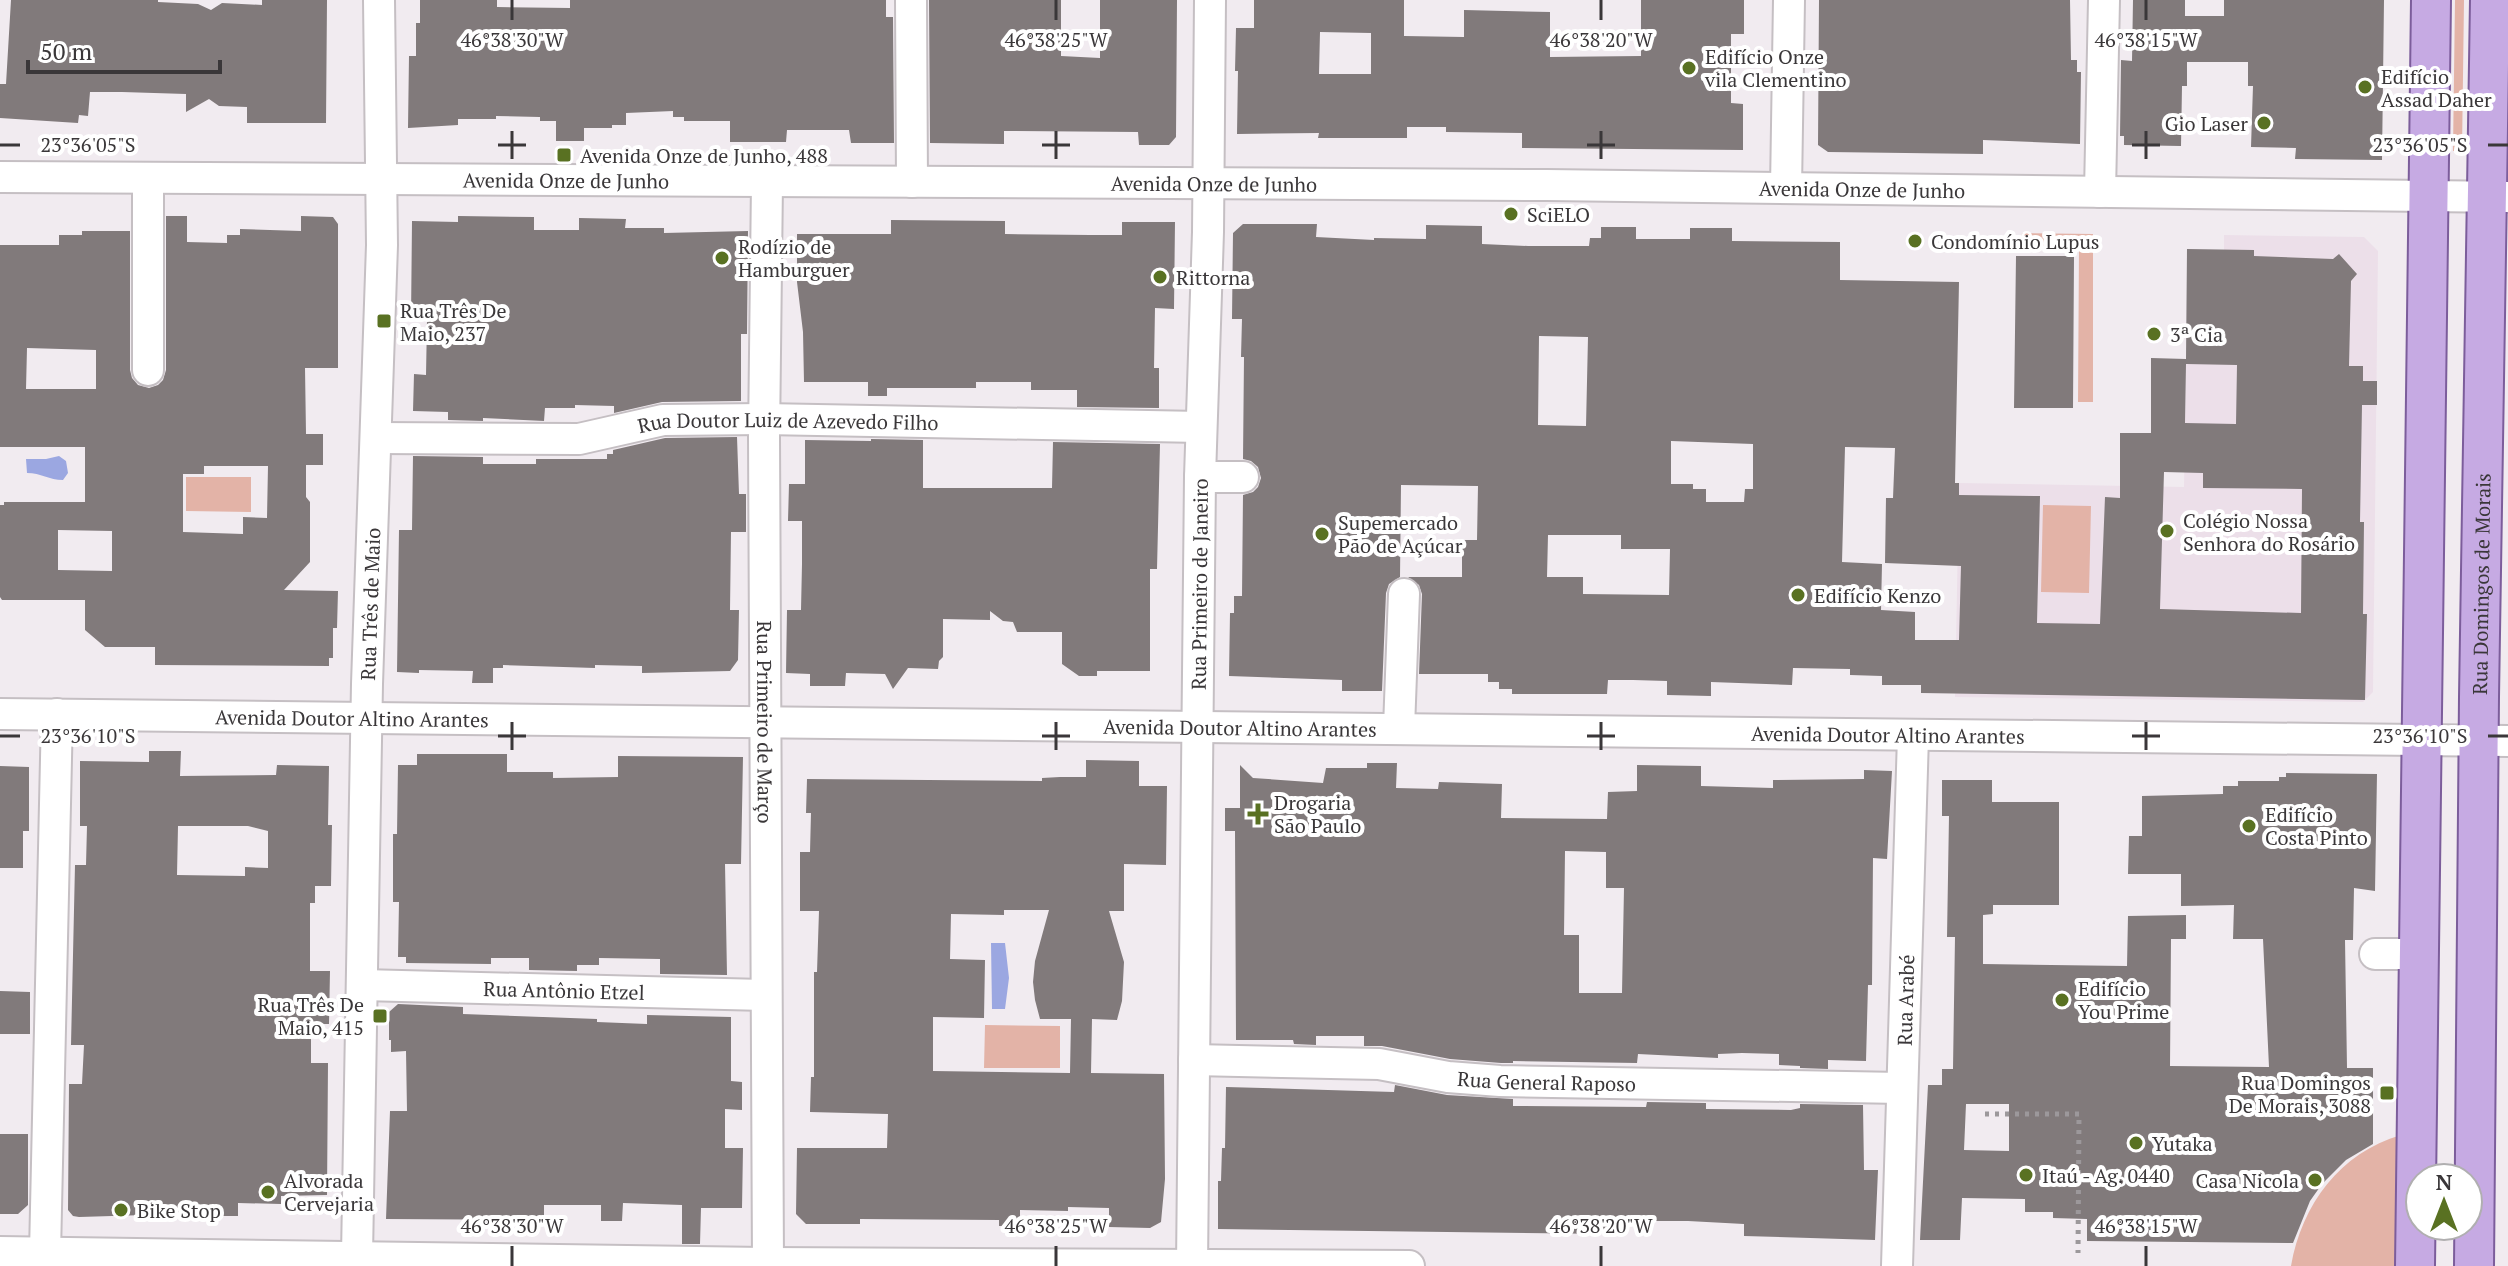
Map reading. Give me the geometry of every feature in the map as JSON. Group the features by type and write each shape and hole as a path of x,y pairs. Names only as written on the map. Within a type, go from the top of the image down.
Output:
{"main road":[{"path":"2415,1266 2431,0"},
{"name":"Rua Domingos de Morais","path":"2474,1266 2493,741 2498,197 2490,0"}],"street":[{"name":"Rua Três de Maio","path":"357,1256 366,718 383,180 379,0"},
{"path":"911,0 912,182"},
{"name":"Rua Primeiro de Janeiro","path":"1192,1265 1200,477 1209,184 1210,0"},
{"path":"1786,188 1789,0"},
{"path":"2100,192 2104,0"},
{"name":"Avenida Onze de Junho","path":"0,177 1786,188 2498,197"},
{"path":"148,179 148,370"},
{"name":"Rua Primeiro de Março","path":"767,182 764,419 768,1263"},
{"name":"Rua Doutor Luiz de Azevedo Filho","path":"376,438 579,439 648,422 764,419 1201,427"},
{"path":"1200,477 1243,477"},
{"path":"1399,728 1404,594"},
{"name":"Avenida Doutor Altino Arantes","path":"0,714 2493,741"},
{"path":"45,1253 57,714"},
{"name":"Rua Arabé","path":"1897,1266 1913,736"},
{"path":"2375,954 2418,954"},
{"name":"Rua Antônio Etzel","path":"362,985 766,995"},
{"name":"Rua General Raposo","path":"1194,1060 1379,1064 1448,1077 1500,1081 1901,1088"},
{"path":"0,1252 113,1260 357,1256 495,1263 1409,1266"}],"path":[{"path":"1985,1114 2079,1114 2078,1253"}],"shaded area":[{"path":"2455,0 2464,0 2462,151 2453,151"},
{"path":"2022,233 2093,234 2093,402 2078,402 2079,247 2021,246"},
{"name":"Colégio Nossa Senhora do Rosário","path":"2224,235 2364,237 2378,251 2373,692 2363,702 1955,697 1959,483 2184,487 2186,364 2224,364"},
{"path":"186,477 251,477 251,512 186,511"},
{"path":"2043,505 2091,506 2089,593 2041,592"},
{"path":"985,1025 1060,1026 1060,1068 984,1068"},
{"path":"2401,1135 2402,1266 2291,1266 2304,1222 2327,1184 2360,1154"}],"water":[{"path":"59,456 66,461 68,473 63,480 27,473 26,459"},
{"path":"991,943 1005,943 1009,978 1005,1009 992,1009"}],"building":[{"path":"11,0 158,0 198,4 211,10 222,3 262,5 262,0 327,0 326,123 247,123 247,107 219,106 209,99 186,112 186,94 122,92 90,92 88,116 79,115 78,123 0,118 0,84 6,84"},
{"path":"420,0 497,0 497,7 570,8 570,0 886,0 886,17 893,17 894,143 851,143 849,130 787,130 786,142 730,142 730,121 684,121 684,117 673,117 673,111 626,113 626,125 584,128 584,141 556,141 556,121 540,121 540,117 458,119 458,125 408,128 409,56 416,56"},
{"path":"929,0 1061,0 1061,56 1100,58 1100,0 1177,0 1176,137 1169,145 1139,145 1138,132 1004,131 1004,144 930,143"},
{"path":"1254,0 1404,0 1404,36 1464,37 1464,10 1550,12 1550,57 1641,56 1641,0 1744,0 1744,34 1731,34 1731,103 1743,104 1743,150 1522,148 1522,133 1446,132 1446,127 1407,127 1407,138 1318,138 1319,133 1237,134 1236,28 1254,28","holes":["1320,32 1371,33 1371,74 1319,74"]},
{"path":"1819,0 2070,0 2071,60 2077,60 2077,72 2081,72 2080,144 1983,140 1983,154 1828,152 1818,145"},
{"path":"2133,0 2185,0 2185,16 2224,16 2224,0 2384,0 2382,160 2295,159 2296,148 2251,147 2253,86 2248,86 2248,62 2187,62 2187,86 2182,86 2181,146 2124,145 2124,136 2120,136 2121,60 2132,61"},
{"path":"166,216 187,216 187,242 227,243 227,235 240,235 240,229 301,231 301,216 333,217 338,224 338,368 305,368 306,434 323,434 323,465 306,465 306,497 310,502 310,562 284,590 338,591 337,628 333,628 333,658 329,658 329,666 155,665 155,647 105,647 85,630 85,600 2,600 0,597 0,505 4,502 85,502 85,447 0,447 0,245 59,245 59,235 82,235 82,231 130,231 132,378 138,385 149,388 163,380 166,370","holes":["27,348 96,350 96,389 26,389","204,466 268,466 267,518 243,517 243,534 183,532 183,474 204,474","58,530 112,531 112,571 58,570"]},
{"path":"458,216 534,217 534,230 579,230 579,218 626,219 625,228 664,228 664,233 748,231 747,334 741,334 741,401 662,402 614,413 614,406 545,408 544,421 448,420 448,412 413,411 414,374 426,375 427,321 411,320 412,221 458,222"},
{"path":"891,220 1005,221 1005,234 1090,235 1122,235 1122,222 1175,222 1174,309 1155,308 1154,368 1159,368 1159,408 1077,407 1077,390 1031,390 1031,382 976,382 976,388 887,388 887,396 868,396 868,382 804,382 797,234 891,234"},
{"path":"1243,224 1317,224 1316,237 1426,239 1426,225 1482,226 1482,244 1589,246 1590,238 1601,238 1601,227 1636,227 1636,239 1690,239 1690,228 1732,228 1732,241 1840,242 1840,280 1959,282 1955,483 1959,483 1959,495 2040,496 2037,623 2100,624 2105,497 2120,498 2120,433 2151,433 2151,358 2186,359 2187,249 2254,250 2254,256 2333,259 2339,254 2357,274 2351,281 2349,366 2363,366 2363,381 2377,381 2377,405 2362,405 2360,522 2364,522 2363,614 2367,614 2365,700 1921,693 1921,685 1882,685 1882,676 1850,675 1850,669 1793,668 1792,685 1711,682 1711,696 1667,695 1667,681 1633,680 1608,680 1607,694 1512,694 1512,689 1499,689 1499,682 1488,682 1488,674 1419,674 1422,594 1419,585 1408,577 1462,577 1462,540 1477,540 1478,486 1401,485 1400,577 1389,584 1386,593 1382,691 1342,691 1342,680 1229,676 1230,613 1234,613 1234,596 1242,596 1243,495 1253,492 1261,478 1258,467 1243,459 1244,357 1241,357 1242,319 1232,319 1233,233","holes":["1539,336 1588,337 1586,426 1538,425","2186,364 2237,365 2236,424 2185,423","1671,441 1753,444 1753,489 1745,489 1744,502 1706,502 1706,489 1693,489 1693,484 1671,484","1845,447 1895,448 1893,498 1886,498 1885,563 1961,566 1959,640 1915,640 1915,612 1881,610 1882,564 1842,562","2164,472 2203,473 2203,488 2302,489 2301,613 2160,609","1548,535 1621,535 1621,549 1670,549 1669,595 1583,594 1583,577 1547,577"]},
{"path":"2016,256 2074,256 2073,408 2014,408"},
{"path":"737,437 739,494 746,494 746,532 731,532 730,610 739,610 738,660 730,671 642,673 642,666 503,665 503,668 493,668 493,683 472,683 473,671 397,672 399,530 412,530 413,456 483,457 483,464 536,464 536,459 607,459 607,454 613,454 613,450 665,438"},
{"path":"805,440 923,440 923,488 1052,488 1053,442 1160,444 1157,569 1150,569 1150,671 1097,671 1097,676 1079,676 1062,664 1062,632 1017,632 1013,622 1003,621 990,611 990,620 943,619 943,657 938,669 908,668 893,689 885,674 846,673 845,686 810,686 810,674 786,673 787,610 801,610 802,564 802,521 788,521 789,484 805,484"},
{"path":"149,751 181,751 180,776 276,775 277,765 329,766 331,886 315,886 315,903 310,903 310,971 330,971 329,1024 311,1024 311,1063 328,1063 327,1195 281,1196 281,1204 238,1203 238,1216 211,1216 211,1213 79,1217 68,1210 69,1084 82,1084 84,1045 71,1045 75,865 86,865 87,826 80,826 80,761 149,762","holes":["178,826 248,826 268,831 268,868 245,867 245,876 177,875"]},
{"path":"417,754 507,754 507,772 553,772 553,778 618,777 618,756 743,757 741,864 725,864 727,975 660,974 660,959 599,958 599,965 577,965 577,971 529,970 529,958 491,958 491,964 406,963 406,957 398,957 399,902 393,902 393,834 397,834 398,765 417,765"},
{"path":"1086,760 1139,761 1139,786 1167,786 1166,865 1124,864 1124,911 1109,911 1124,962 1122,1001 1117,1020 1092,1019 1091,1073 1164,1074 1165,1179 1161,1222 1150,1228 1109,1227 1109,1208 1068,1207 1068,1211 1020,1210 1020,1226 999,1226 999,1220 860,1219 860,1224 806,1224 796,1214 797,1148 887,1148 888,1114 810,1112 811,1077 814,1077 814,972 817,972 819,911 800,911 800,852 810,852 811,813 806,813 807,779 1042,781 1042,778 1086,777","holes":["1004,910 1049,910 1035,961 1035,1000 1040,1019 1071,1019 1070,1073 933,1071 933,1017 984,1018 985,960 950,959 951,914 1004,915"]},
{"path":"1367,763 1397,763 1396,788 1438,789 1439,782 1502,784 1501,818 1607,819 1608,792 1637,791 1637,765 1701,766 1701,786 1773,788 1773,780 1864,779 1864,770 1892,771 1887,859 1873,858 1872,985 1868,985 1866,1061 1828,1060 1828,1069 1800,1068 1779,1065 1779,1054 1742,1053 1718,1054 1718,1058 1638,1054 1637,1063 1501,1063 1364,1046 1364,1036 1316,1036 1316,1045 1294,1044 1293,1040 1236,1040 1235,831 1225,831 1225,808 1240,808 1240,765 1253,778 1323,783 1326,768 1367,768","holes":["1565,851 1606,852 1606,888 1624,888 1622,993 1579,993 1579,935 1564,935"]},
{"path":"0,766 29,767 29,831 23,831 23,868 0,868"},
{"path":"2286,773 2377,774 2375,891 2354,888 2353,940 2345,940 2347,1068 2373,1068 2373,1144 2346,1160 2322,1184 2310,1201 2293,1243 2087,1241 2087,1219 2053,1218 2053,1212 2025,1212 2025,1199 1962,1198 1960,1240 1920,1240 1928,1085 1942,1085 1942,1069 1953,1069 1955,937 1947,937 1949,816 1942,816 1942,780 1992,780 1992,802 2059,802 2059,905 1993,905 1993,914 1983,915 1983,964 2127,966 2128,916 2186,915 2186,939 2171,939 2170,1066 2269,1067 2263,939 2233,939 2234,905 2181,906 2181,874 2128,874 2129,836 2142,836 2142,796 2223,794 2223,786 2238,786 2238,781 2279,781 2279,777 2286,777","holes":["1966,1104 2009,1104 2009,1151 1964,1150"]},
{"path":"0,991 30,992 30,1034 0,1034"},
{"path":"398,1004 463,1007 463,1014 647,1024 647,1015 731,1017 731,1081 742,1082 742,1110 725,1109 725,1148 743,1148 742,1208 701,1208 700,1244 682,1244 682,1205 623,1203 622,1221 601,1221 601,1205 544,1205 544,1220 386,1219 390,1111 407,1111 406,1051 391,1052 389,1040 389,1012"},
{"path":"1395,1085 1447,1095 1513,1099 1513,1106 1646,1107 1647,1102 1706,1103 1706,1109 1791,1110 1800,1108 1800,1104 1863,1105 1864,1170 1878,1170 1875,1240 1744,1236 1744,1224 1688,1221 1612,1221 1612,1234 1218,1229 1218,1181 1221,1181 1222,1148 1225,1148 1226,1087 1394,1092"},
{"path":"0,1134 28,1134 28,1205 18,1214 0,1214"}],"place":[{"name":"Edifício Onze vila Clementino","path":"1689,68"},
{"name":"Edifício Assad Daher","path":"2365,87"},
{"name":"Gio Laser","path":"2264,123"},
{"name":"Avenida Onze de Junho, 488","path":"564,155"},
{"name":"SciELO","path":"1511,214"},
{"name":"Condomínio Lupus","path":"1915,241"},
{"name":"Rodízio de Hamburguer","path":"722,258"},
{"name":"Rittorna","path":"1160,277"},
{"name":"Rua Três De Maio, 237","path":"384,321"},
{"name":"3ª Cia","path":"2154,334"},
{"name":"Colégio Nossa Senhora do Rosário","path":"2167,531"},
{"name":"Supemercado Pão de Açúcar","path":"1322,534"},
{"name":"Edifício Kenzo","path":"1798,595"},
{"name":"Drogaria São Paulo","path":"1258,814"},
{"name":"Edifício Costa Pinto","path":"2249,826"},
{"name":"Edifício You Prime","path":"2062,1000"},
{"name":"Rua Três De Maio, 415","path":"380,1016"},
{"name":"Rua Domingos De Morais, 3088","path":"2387,1093"},
{"name":"Yutaka","path":"2136,1143"},
{"name":"Itaú - Ag. 0440","path":"2026,1175"},
{"name":"Casa Nicola","path":"2315,1180"},
{"name":"Alvorada Cervejaria","path":"268,1192"},
{"name":"Bike Stop","path":"121,1210"}]}
